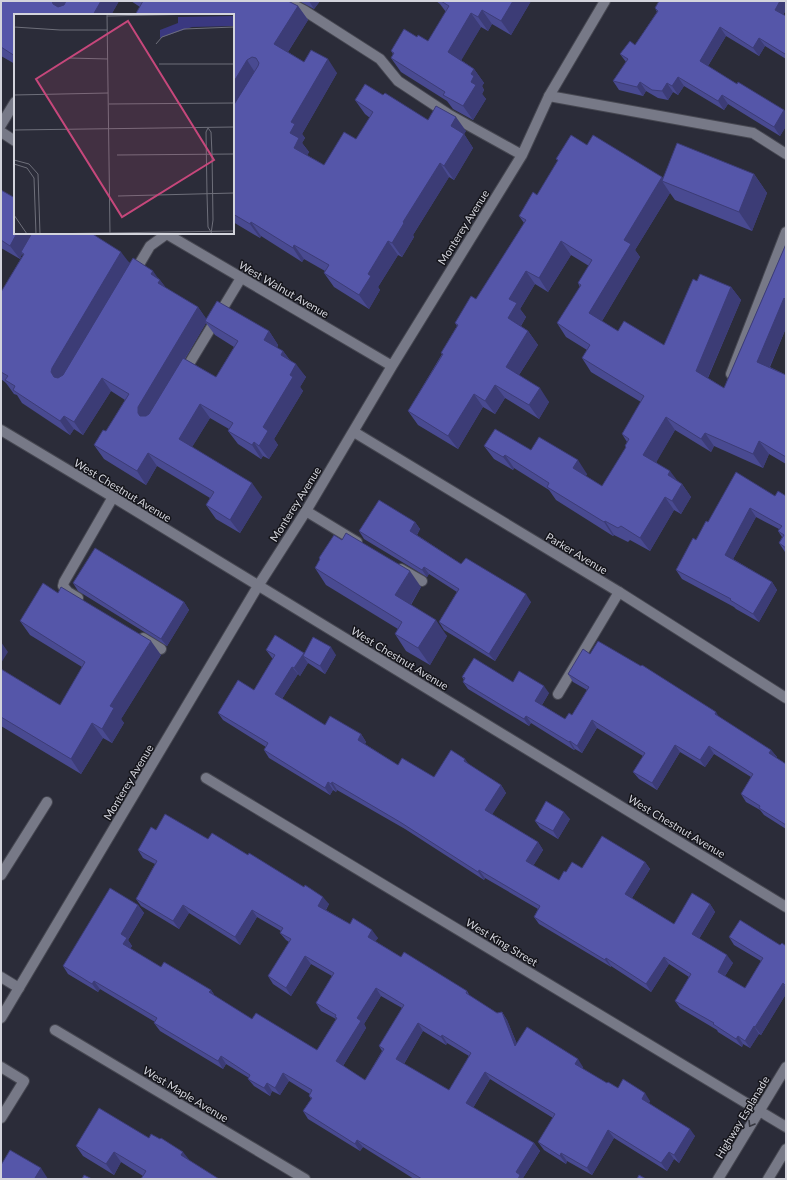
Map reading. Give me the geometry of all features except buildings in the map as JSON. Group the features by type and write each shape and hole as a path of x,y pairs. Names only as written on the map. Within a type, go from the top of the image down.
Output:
{"street":[{"path":"286,1 305,11 380,59 398,81 448,114 522,155"},
{"name":"Monterey Avenue","path":"1,1018 258,586 306,511 392,366 522,155 549,96 606,1"},
{"path":"549,96 753,133 786,154"},
{"path":"1,124 14,104"},
{"path":"1,132 14,140"},
{"path":"731,374 786,232"},
{"path":"130,279 150,246 165,234"},
{"name":"West Walnut Avenue","path":"168,234 392,366"},
{"path":"177,384 241,278"},
{"name":"West Chestnut Avenue","path":"1,430 786,907"},
{"name":"Parker Avenue","path":"354,432 619,592 786,698"},
{"path":"88,604 68,592 63,586 113,497"},
{"path":"306,511 369,549"},
{"path":"395,565 422,581"},
{"path":"558,694 619,592"},
{"path":"134,633 161,649"},
{"name":"West King Street","path":"206,778 786,1127"},
{"path":"1,875 47,802"},
{"path":"1,977 19,988"},
{"name":"West Maple Avenue","path":"55,1030 305,1179"},
{"path":"1,1067 24,1081 1,1118"},
{"name":"Highway Esplanade","path":"718,1179 786,1067"},
{"path":"768,1179 786,1149"}]}
